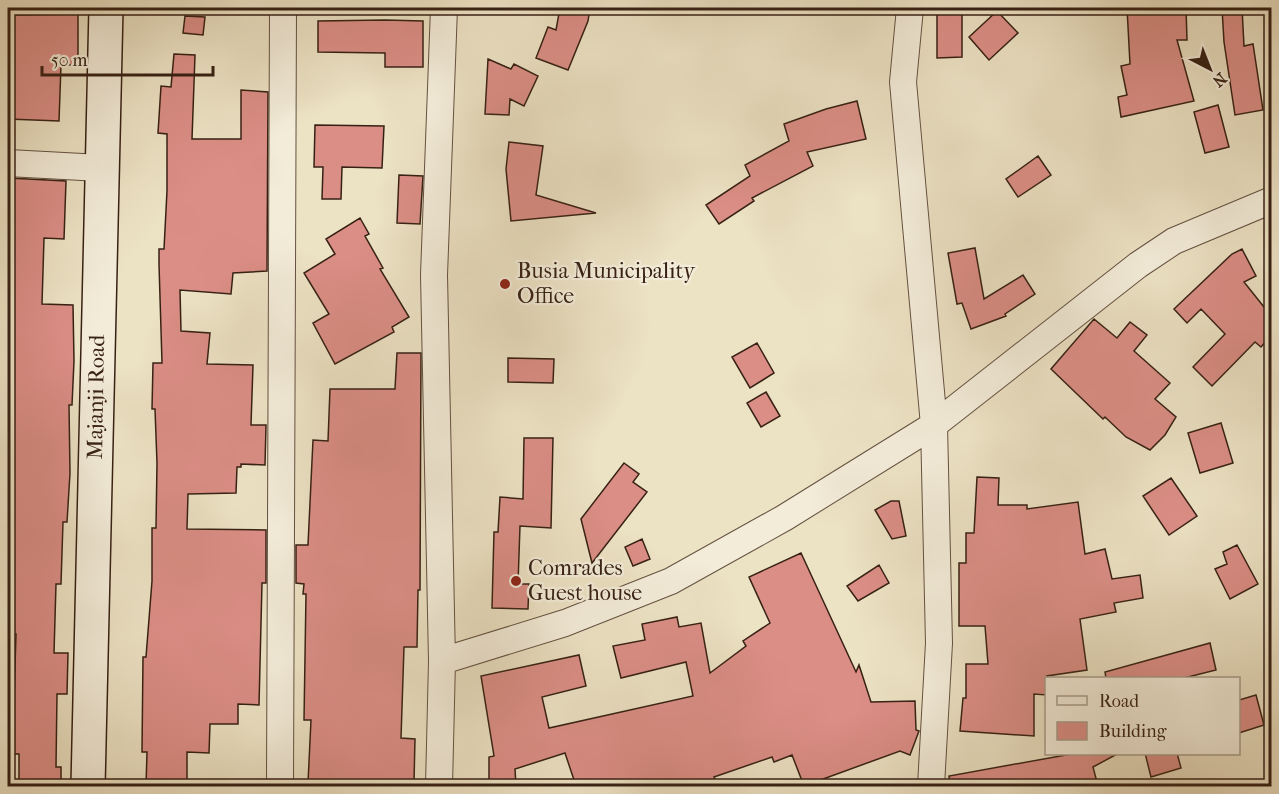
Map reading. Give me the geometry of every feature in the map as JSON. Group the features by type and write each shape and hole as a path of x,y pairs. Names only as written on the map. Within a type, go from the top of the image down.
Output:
{"main road":[{"name":"Majanji Road","path":"88,786 106,8"}],"street":[{"path":"280,786 283,8"},
{"path":"439,786 442,661 434,275 444,8"},
{"path":"910,8 903,82 934,425 939,643 931,786"},
{"path":"8,163 101,168"},
{"path":"442,661 565,623 671,581 784,519 934,425 1147,259 1174,241 1272,200"}],"building":[{"path":"560,8 590,8 588,21 568,70 536,58 548,27 556,30"},
{"path":"1127,8 1186,8 1187,40 1177,40 1194,101 1121,117 1118,97 1127,95 1121,66 1130,64"},
{"path":"1222,8 1242,8 1244,46 1253,44 1263,110 1235,115 1224,42"},
{"path":"997,11 1018,33 989,60 969,37"},
{"path":"937,12 962,12 962,57 937,58"},
{"path":"78,14 78,65 61,65 59,121 8,119 8,15"},
{"path":"185,16 205,17 203,35 183,33"},
{"path":"318,21 423,21 423,67 385,67 385,53 318,52"},
{"path":"174,54 195,55 192,139 241,139 241,90 268,92 267,271 233,273 231,294 180,290 181,331 210,333 207,364 253,365 251,425 266,425 265,465 241,464 241,467 237,467 236,493 188,494 187,529 266,530 266,583 262,583 259,705 238,704 238,724 210,724 209,753 187,752 187,786 146,786 147,752 142,752 143,657 146,657 152,581 152,528 156,528 157,463 155,409 152,409 153,363 162,363 159,249 164,249 167,191 167,134 158,133 161,86 171,87"},
{"path":"488,59 511,69 514,64 538,76 524,106 510,99 509,115 485,114"},
{"path":"857,101 866,139 807,152 813,166 752,198 754,201 719,224 706,205 750,176 745,165 789,141 784,124"},
{"path":"1218,105 1229,147 1205,153 1194,112"},
{"path":"315,125 384,126 382,168 342,167 341,199 322,199 323,167 314,167"},
{"path":"509,142 543,146 536,195 596,213 511,221 506,169"},
{"path":"1038,156 1051,175 1018,197 1006,179"},
{"path":"399,175 423,176 420,224 397,223"},
{"path":"8,178 66,181 64,239 44,238 42,304 73,305 74,361 72,405 69,405 70,473 67,522 63,522 61,584 56,584 54,653 68,653 67,694 57,694 56,767 61,767 61,786 19,786 19,754 8,754 8,699 14,699 16,634 12,634 14,583 8,583"},
{"path":"360,218 369,234 365,236 383,268 380,269 409,317 392,327 394,332 335,364 313,323 329,314 304,273 335,254 326,239"},
{"path":"975,248 984,299 1023,275 1035,294 1005,314 1006,316 971,329 962,303 957,304 948,253"},
{"path":"1242,249 1256,276 1244,282 1272,317 1272,334 1261,347 1255,342 1212,386 1193,367 1225,334 1201,309 1187,323 1174,309 1232,254"},
{"path":"1094,319 1117,338 1130,322 1147,335 1134,351 1170,383 1155,399 1176,417 1165,435 1150,450 1126,437 1105,417 1103,419 1051,369"},
{"path":"757,343 774,373 750,388 732,357"},
{"path":"397,353 421,353 420,590 418,590 417,647 404,647 401,738 415,739 414,782 308,783 311,720 304,720 306,594 303,594 304,584 296,583 296,545 308,545 313,440 328,441 330,389 395,389"},
{"path":"508,358 554,359 553,383 508,382"},
{"path":"766,392 780,416 761,427 747,403"},
{"path":"1221,423 1233,463 1200,473 1188,433"},
{"path":"524,438 553,438 551,528 520,526 518,584 529,584 528,609 492,608 494,532 498,532 500,497 523,499"},
{"path":"624,463 639,474 633,482 647,492 592,563 581,519"},
{"path":"977,477 999,478 998,505 1027,505 1027,509 1078,502 1085,554 1105,549 1112,579 1140,575 1143,598 1114,603 1116,612 1080,619 1087,670 1045,677 1045,695 1034,694 1034,736 960,731 963,698 966,698 966,664 988,664 985,626 959,626 959,563 966,563 966,533 974,533"},
{"path":"1171,478 1197,516 1169,535 1143,496"},
{"path":"891,501 899,501 906,536 892,539 875,510"},
{"path":"642,539 650,559 633,566 625,547"},
{"path":"1237,545 1258,584 1230,599 1215,569 1227,564 1223,552"},
{"path":"801,553 856,672 859,665 871,702 915,701 916,730 919,731 910,755 900,751 804,786 792,755 774,762 772,757 714,777 715,779 699,786 576,786 565,753 515,769 516,786 489,786 489,757 494,756 481,676 579,655 586,686 542,697 549,728 693,696 686,662 621,678 613,646 645,640 642,624 677,617 679,627 701,623 710,673 746,646 743,641 770,623 749,577"},
{"path":"879,565 889,583 858,601 847,586"},
{"path":"1210,643 1216,670 1188,677 1106,677 1105,672"},
{"path":"1256,695 1264,725 1240,733 1240,700"},
{"path":"1066,755 1115,755 1093,767 1098,786 950,786 949,776"},
{"path":"1146,755 1178,755 1181,768 1151,777"}],"place":[{"name":"Busia Municipality Office","path":"505,284"},
{"name":"Comrades Guest house","path":"516,581"}]}
